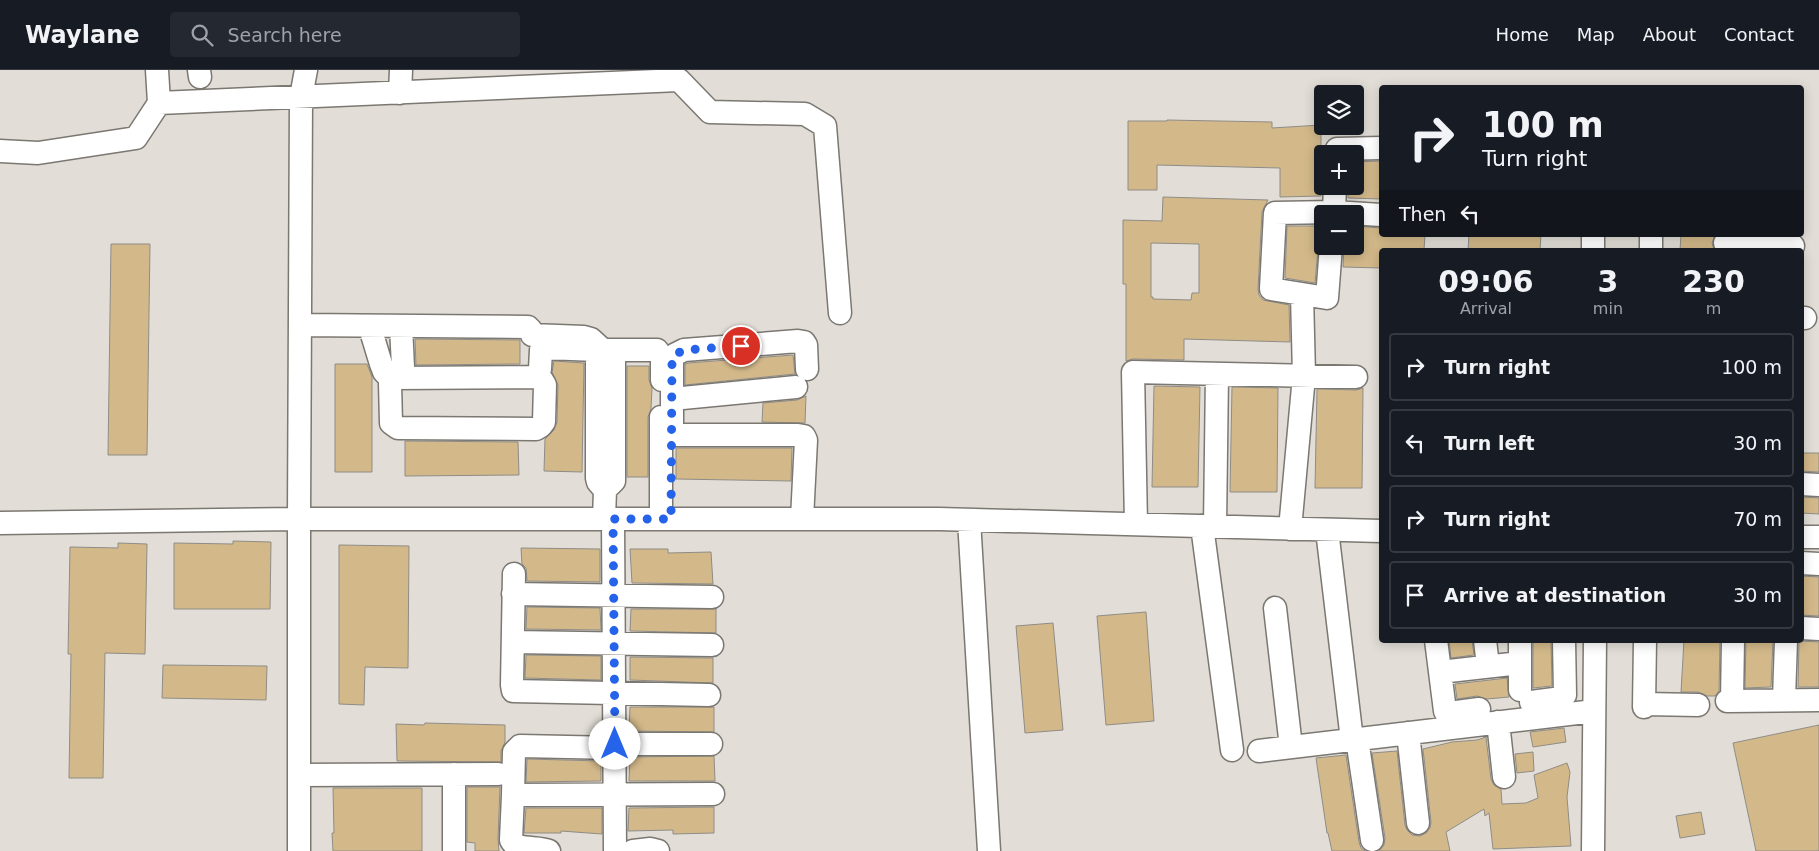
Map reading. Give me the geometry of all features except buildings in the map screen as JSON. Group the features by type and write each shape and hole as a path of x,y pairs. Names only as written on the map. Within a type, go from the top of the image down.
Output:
{"street":[{"path":"0,151 38,153 136,138 160,103 157,70"},
{"path":"299,851 301,97 306,70"},
{"path":"400,93 401,70"},
{"path":"160,103 400,93 514,79 680,75 710,112 805,114 825,126 840,314"},
{"path":"1364,148 1379,148"},
{"path":"1314,213 1275,212 1271,289 1327,298 1330,255"},
{"path":"1364,214 1379,215"},
{"path":"1725,243 1793,246"},
{"path":"1290,528 1304,376 1302,294"},
{"path":"300,325 528,328 531,330 532,335 535,373 544,385 544,422 542,426 536,429 398,428 393,426 389,418 390,384 397,374"},
{"path":"368,326 384,372 397,374"},
{"path":"401,326 397,374 395,378 535,373"},
{"path":"532,335 584,337 591,339 605,350 614,481 605,490 609,519 614,596 615,851"},
{"path":"666,519 672,435 672,399 672,360 674,355 684,350 804,342 806,345 802,378 672,399"},
{"path":"535,373 542,349 658,350 661,353 666,519"},
{"path":"1136,524 1133,372 1356,377"},
{"path":"1217,374 1209,526 1232,750"},
{"path":"672,435 804,436 806,440 802,519"},
{"path":"1804,484 1819,485"},
{"path":"0,522 299,519 969,520 1379,531"},
{"path":"969,520 989,851"},
{"path":"1327,530 1355,739 1372,840"},
{"path":"1804,537 1819,537"},
{"path":"1804,563 1819,564"},
{"path":"710,694 513,691 513,584 614,596 712,597"},
{"path":"1276,608 1291,747"},
{"path":"1804,618 1819,618"},
{"path":"1804,628 1819,629"},
{"path":"512,642 712,645"},
{"path":"1436,643 1446,712 1449,713 1562,698 1565,695 1564,643"},
{"path":"1485,643 1488,666"},
{"path":"1504,777 1520,663 1520,643"},
{"path":"1593,851 1595,643"},
{"path":"1645,643 1644,706 1698,706"},
{"path":"1733,643 1729,701 1819,700"},
{"path":"1784,699 1786,643"},
{"path":"1440,672 1520,663"},
{"path":"1259,751 1408,733 1514,705 1594,711"},
{"path":"1408,733 1418,823"},
{"path":"549,851 517,847 512,844 514,752 520,746 712,744"},
{"path":"454,774 454,851"},
{"path":"299,775 498,774"},
{"path":"513,795 713,794"},
{"path":"633,851 650,849 658,851"}],"route":[{"path":"615,744 613,519 671,519 672,360 674,355 684,350 741,346"}]}
